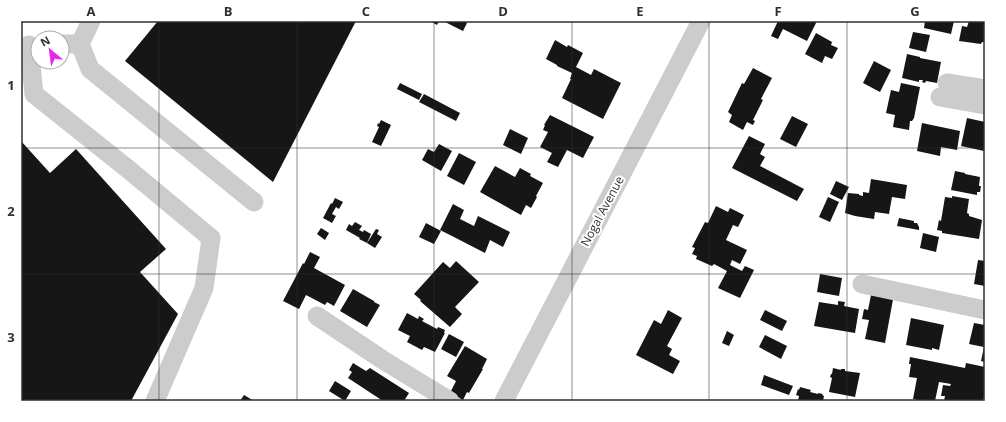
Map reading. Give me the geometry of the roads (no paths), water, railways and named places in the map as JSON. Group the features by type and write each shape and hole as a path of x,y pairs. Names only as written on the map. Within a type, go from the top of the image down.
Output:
{"street":[{"path":"91,21 71,44 90,68 254,202"},
{"name":"Nogal Avenue","path":"504,401 702,21"},
{"path":"29,42 34,94 211,238 204,288 155,401"},
{"path":"985,89 944,90 985,105"},
{"path":"862,284 985,310"},
{"path":"317,316 383,360 450,401"}]}
